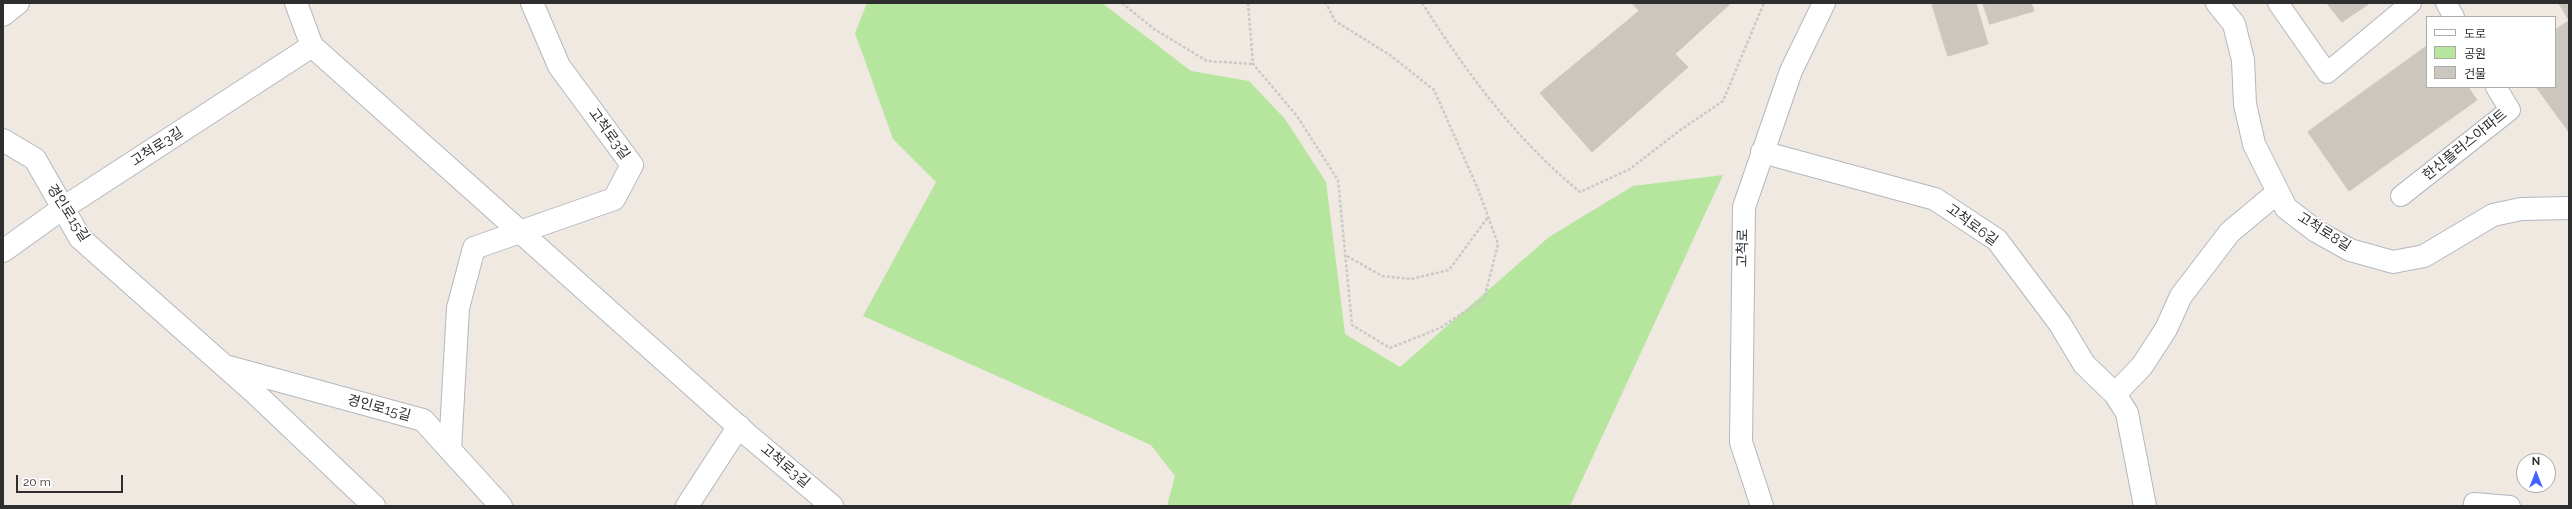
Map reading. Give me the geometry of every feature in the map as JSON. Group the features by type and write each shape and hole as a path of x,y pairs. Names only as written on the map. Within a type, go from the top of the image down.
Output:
{"street":[{"path":"3,15 18,3"},
{"name":"고척로3길","path":"296,3 312,46 739,426 832,506"},
{"name":"고척로3길","path":"450,450 458,308 474,248 614,199 632,165 559,66 532,3"},
{"name":"고척로","path":"1762,506 1741,442 1744,207 1791,70 1824,3"},
{"name":"고척로8길","path":"2217,3 2234,24 2243,60 2245,104 2254,144 2286,208 2316,231 2350,250 2393,262 2424,256 2493,215 2521,209 2569,208"},
{"name":"고척로3길","path":"3,251 63,208 312,46"},
{"name":"경인로15길","path":"3,140 34,159 80,238 224,366 374,506"},
{"name":"고척로6길","path":"1762,152 1935,199 1997,240 2060,324 2084,364 2116,394 2127,413 2145,506"},
{"path":"2116,394 2142,366 2166,329 2181,296 2230,232 2278,192"},
{"name":"경인로15길","path":"224,366 422,420 501,506"},
{"path":"687,506 739,426"}],"lane":[{"path":"2278,3 2326,73 2411,3"},
{"path":"2446,3 2453,16"},
{"name":"한신플러스아파트","path":"2401,196 2510,110 2497,88"},
{"path":"2474,504 2510,506"}],"path":[{"path":"1122,3 1154,29 1206,61 1253,64"},
{"path":"1248,3 1253,64 1297,116 1338,180 1347,256 1352,325 1390,348 1440,328 1484,299 1498,244 1454,134 1434,90 1390,55 1335,21 1326,3"},
{"path":"1422,3 1492,104 1548,166 1580,192 1630,168 1679,130 1723,101 1764,3"},
{"path":"1347,256 1382,276 1411,279 1449,270 1488,217"}],"green space":[{"path":"867,3 1102,3 1191,71 1249,81 1285,119 1326,182 1345,334 1400,367 1549,237 1633,186 1723,175 1570,506 1167,506 1175,476 1151,445 863,316 936,182 893,139 855,33"}],"building":[{"path":"1632,3 1731,3 1675,54 1688,67 1592,152 1540,93 1639,11"},
{"path":"1932,3 1976,3 1988,44 1948,56"},
{"path":"1983,3 2031,3 2034,11 1990,24"},
{"path":"2327,3 2370,3 2342,22"},
{"path":"2559,3 2569,3 2569,20"},
{"path":"2569,21 2569,132 2537,88 2556,88 2556,29"},
{"path":"2426,47 2426,88 2469,88 2477,100 2349,191 2308,132"}]}
